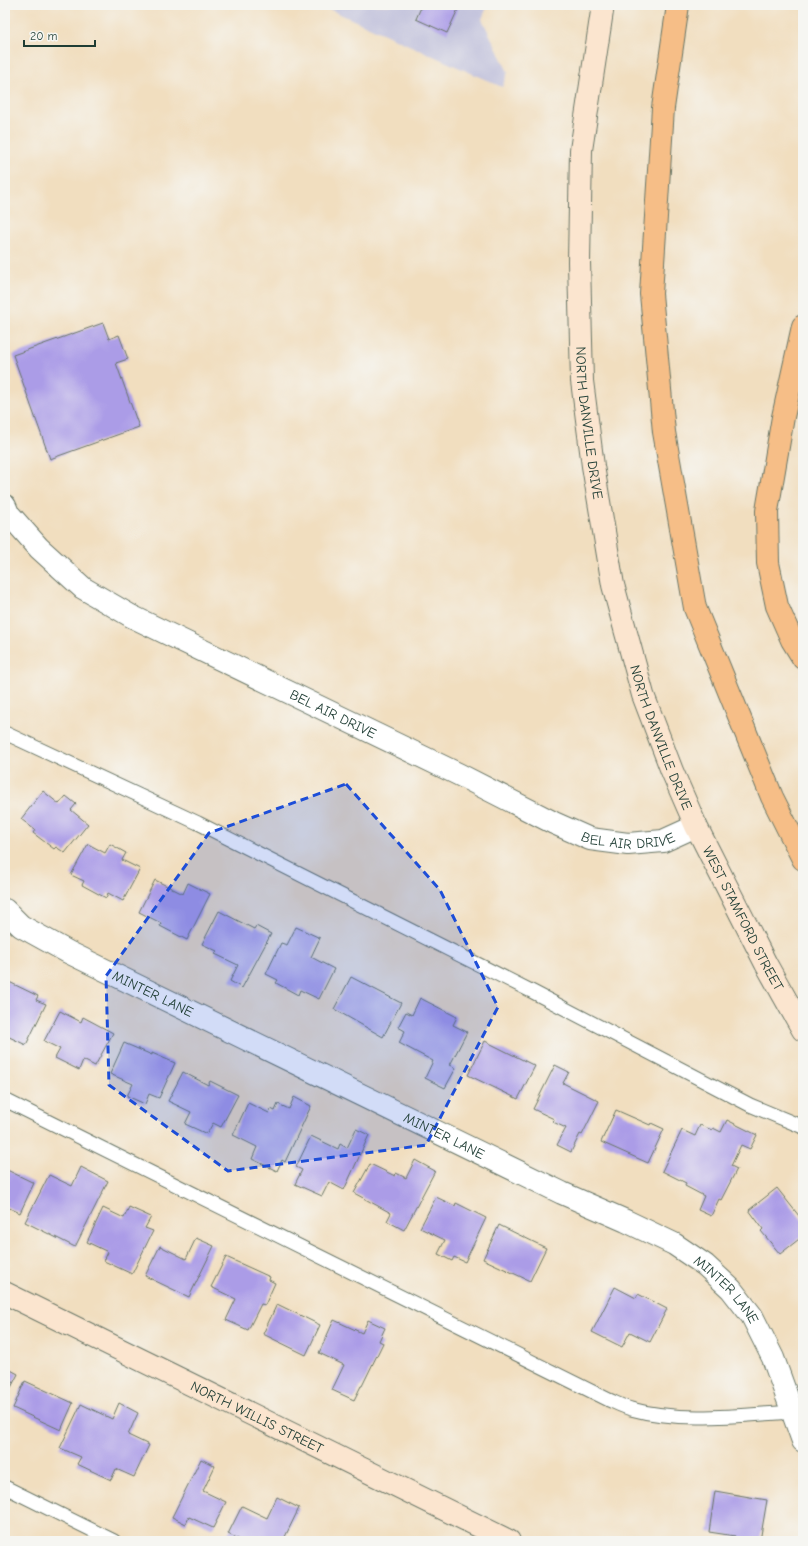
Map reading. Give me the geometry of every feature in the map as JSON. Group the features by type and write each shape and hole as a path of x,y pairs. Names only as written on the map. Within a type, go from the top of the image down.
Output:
{"highway":[{"path":"678,5 663,108 651,294 664,432 695,608 772,797 803,859"},
{"path":"803,326 783,417 767,511 768,563 778,606 792,640 803,658"}],"main road":[{"name":"NORTH DANVILLE DRIVE","path":"603,5 581,150 579,262 582,381 593,466 613,585 643,695 672,771 696,826"},
{"name":"WEST STAMFORD STREET","path":"696,826 766,964 803,1030"},
{"name":"NORTH WILLIS STREET","path":"5,1293 509,1541"}],"street":[{"name":"BEL AIR DRIVE","path":"5,506 8,513 39,548 83,588 131,616 458,774 554,823 590,839 628,844 663,841 696,826"},
{"name":"MINTER LANE","path":"5,910 20,926 68,952 562,1193 674,1244 705,1265 731,1289 752,1316 773,1358 803,1441"}],"lane":[{"path":"5,733 198,823 540,996 750,1105 803,1127"},
{"path":"5,1100 139,1168 609,1400 631,1409 668,1416 725,1416 793,1412"},
{"path":"5,1487 114,1541"}],"highlighted area":[{"path":"346,784 440,890 498,1007 426,1145 228,1171 109,1085 106,976 209,833"}],"shaded area":[{"path":"320,5 488,5 482,19 508,72 502,87"}],"building":[{"path":"422,5 460,5 447,33 416,19"},
{"path":"103,323 109,339 119,335 128,359 116,363 139,427 50,459 13,355"},
{"path":"43,791 59,804 66,796 76,804 71,810 88,824 65,853 56,847 54,849 33,833 35,830 21,819"},
{"path":"88,844 105,853 110,844 126,853 122,860 140,869 123,901 108,893 106,898 82,885 84,881 71,875"},
{"path":"155,880 183,894 188,883 210,894 187,940 160,926 161,923 139,912"},
{"path":"219,911 254,929 256,926 271,934 242,988 230,981 238,965 215,954 217,951 202,944"},
{"path":"296,927 320,938 311,957 334,969 319,999 300,990 298,995 276,983 278,980 266,974 281,943 287,945"},
{"path":"351,977 401,1003 383,1037 334,1009"},
{"path":"5,980 38,996 36,1000 46,1004 26,1045 5,1035"},
{"path":"420,998 457,1017 453,1025 467,1032 450,1065 456,1068 445,1088 425,1078 433,1061 399,1043 405,1031 398,1027 406,1012 412,1015"},
{"path":"60,1011 81,1022 83,1017 113,1033 95,1066 83,1060 79,1070 55,1058 60,1049 44,1041"},
{"path":"485,1041 535,1066 518,1099 468,1075"},
{"path":"124,1043 175,1063 159,1098 149,1094 145,1104 127,1096 133,1084 110,1074"},
{"path":"555,1065 569,1072 563,1083 599,1101 582,1135 580,1134 571,1152 557,1145 566,1128 553,1122 554,1119 533,1109"},
{"path":"183,1072 208,1085 210,1081 238,1095 221,1127 213,1123 207,1134 185,1124 191,1112 168,1101"},
{"path":"294,1097 311,1106 285,1162 282,1160 277,1171 252,1159 257,1147 233,1135 248,1103 269,1113 271,1109 275,1111 278,1104 289,1109"},
{"path":"616,1110 650,1125 651,1123 664,1129 648,1163 601,1142"},
{"path":"727,1120 757,1135 750,1149 741,1145 731,1166 737,1169 721,1200 719,1199 711,1216 698,1210 704,1196 685,1186 686,1183 662,1171 682,1130 695,1136 700,1125 712,1130 713,1128 721,1132"},
{"path":"356,1129 369,1135 344,1190 329,1182 322,1196 295,1184 302,1170 296,1167 311,1136 338,1149 340,1144 347,1148"},
{"path":"415,1160 435,1171 404,1230 387,1221 391,1213 354,1193 370,1164 395,1176 396,1173 406,1178"},
{"path":"81,1167 108,1181 75,1247 25,1222 49,1175 72,1186"},
{"path":"5,1169 34,1183 20,1213 5,1206"},
{"path":"777,1188 803,1221 803,1236 780,1254 761,1231 763,1229 749,1210"},
{"path":"436,1197 455,1206 456,1203 486,1218 465,1262 454,1257 452,1261 438,1254 445,1240 420,1228"},
{"path":"129,1207 151,1217 145,1228 153,1231 132,1274 104,1261 108,1252 87,1242 103,1208 124,1218"},
{"path":"499,1225 546,1248 530,1281 483,1259"},
{"path":"196,1238 214,1246 189,1297 145,1276 160,1246 186,1259"},
{"path":"226,1257 270,1277 269,1280 275,1283 265,1305 261,1304 248,1330 226,1320 236,1299 211,1287"},
{"path":"615,1287 636,1298 638,1294 667,1309 650,1342 630,1332 622,1347 592,1332"},
{"path":"277,1304 320,1325 306,1355 263,1334"},
{"path":"334,1320 362,1333 368,1320 385,1328 379,1341 383,1343 354,1400 332,1390 344,1365 319,1353"},
{"path":"5,1367 18,1374 5,1399"},
{"path":"25,1381 73,1403 61,1430 13,1408"},
{"path":"119,1403 138,1413 128,1435 149,1445 134,1477 116,1469 111,1480 77,1464 81,1457 60,1448 81,1404 112,1419"},
{"path":"201,1459 215,1466 203,1491 226,1502 213,1528 189,1517 186,1524 172,1517"},
{"path":"715,1491 767,1500 760,1541 734,1539 735,1536 709,1532"},
{"path":"277,1497 299,1508 283,1541 242,1541 228,1534 242,1506 267,1518"}]}
